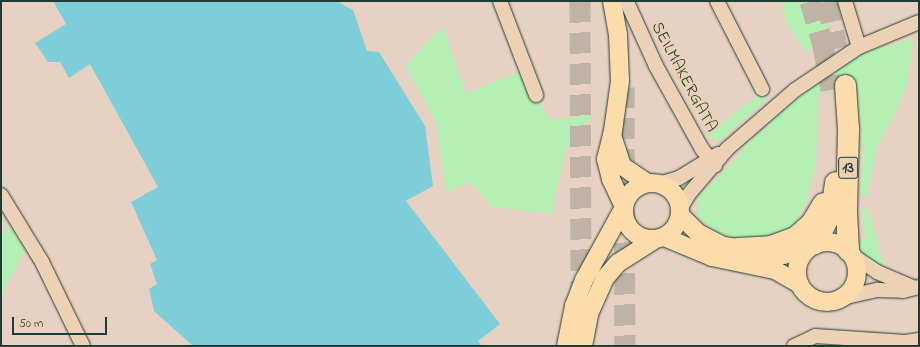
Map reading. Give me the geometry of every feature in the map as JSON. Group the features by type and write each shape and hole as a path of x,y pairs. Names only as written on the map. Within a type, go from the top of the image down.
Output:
{"highway":[{"name":"13","path":"811,246 831,211 835,173 835,132 838,87 848,129 846,211 850,253"},
{"name":"13","path":"737,248 770,246 785,242 804,230 818,214 835,173"}],"main road":[{"path":"612,134 622,166 673,193 680,212 705,238 737,248 783,255 811,246 833,242 850,253 856,264 856,279 850,292 833,302 817,301 804,293 798,284 774,270 712,256 659,238 644,239 632,232 624,219 623,207 606,165 612,134 620,65 619,1"},
{"path":"566,346 574,306 584,280 630,192 652,183"},
{"path":"583,346 589,314 605,278 618,263 676,227 680,212"},
{"path":"798,284 797,264 811,246"}],"street":[{"path":"500,1 536,95"},
{"name":"SEILMAKERGATA","path":"619,1 712,161"},
{"path":"716,1 762,89"},
{"path":"845,1 859,47"},
{"path":"652,183 679,178 712,161 728,150 801,86 859,47 919,22"},
{"path":"680,212 689,194 712,161"},
{"path":"1,194 42,262 83,346"},
{"path":"850,253 877,272 916,287"},
{"path":"842,298 878,290 903,291 916,287"},
{"path":"794,346 816,336 905,342 919,340"}],"green space":[{"path":"782,1 806,1 815,5 825,14 829,26 827,36 807,52 787,26"},
{"path":"443,26 466,94 521,71 550,120 593,115 565,151 552,214 492,207 470,182 446,193 436,121 405,66"},
{"path":"905,40 911,40 913,44 907,84 899,106 877,148 867,196 860,196 863,157 861,120 853,82 819,94 816,163 807,202 789,232 779,237 735,239 714,231 698,216 698,197 735,160 746,145 780,113 817,83 858,57 882,45 884,48"},
{"path":"762,92 767,99 723,138 718,141 706,135"},
{"path":"861,207 869,210 885,270 866,257 860,248 857,239 866,239"},
{"path":"8,226 26,249 1,297 1,237"}],"water":[{"path":"53,1 336,1 353,10 367,51 379,52 425,126 433,186 406,201 500,324 478,341 482,346 193,346 154,311 149,289 157,284 150,264 157,260 131,202 158,187 90,64 69,78 60,62 48,62 35,43 66,24"}],"tunnel":[{"path":"580,1 581,294"},
{"path":"810,1 823,45 831,89"},
{"path":"827,1 837,48"},
{"path":"624,87 625,346"}]}
